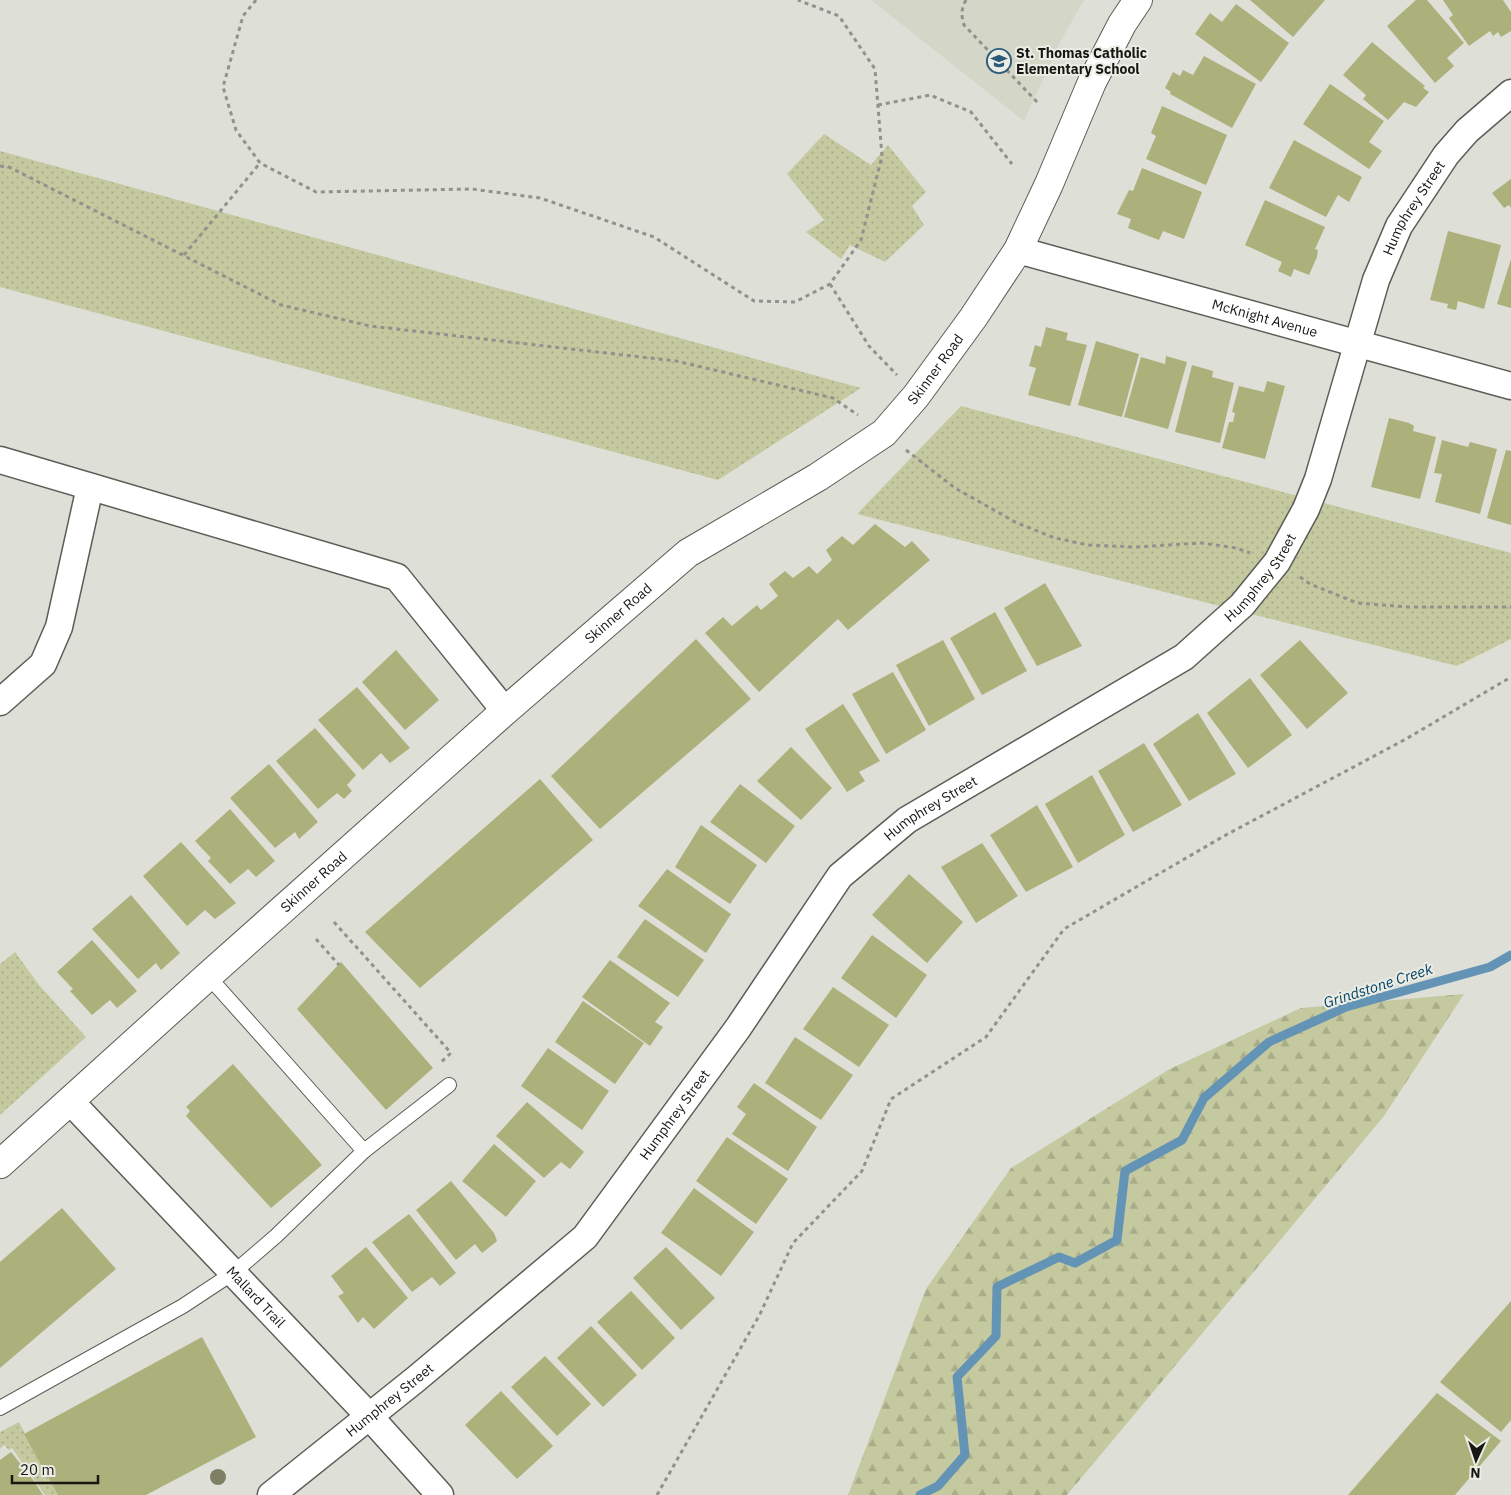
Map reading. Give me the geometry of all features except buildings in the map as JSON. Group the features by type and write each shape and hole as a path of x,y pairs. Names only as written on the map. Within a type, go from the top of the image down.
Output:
{"street":[{"name":"Skinner Road","path":"0,1164 505,711 688,553 818,478 884,433 916,396 973,318 1018,250 1049,184 1105,54 1138,0"},
{"name":"Humphrey Street","path":"271,1495 370,1417 585,1237 738,1028 840,876 907,820 1184,657 1242,605 1277,562 1306,509 1318,479 1376,280 1386,253 1408,210 1446,155 1467,131 1511,93"},
{"name":"McKnight Avenue","path":"1018,250 1511,386"},
{"path":"0,460 397,577 505,711"},
{"path":"0,702 43,664 59,627 90,487"},
{"name":"Mallard Trail","path":"70,1101 370,1417 440,1495"}],"lane":[{"path":"208,976 364,1152"},
{"path":"0,1408 183,1306 233,1273 276,1236 364,1152 449,1085"}],"path":[{"path":"256,0 243,16 223,87 236,130 260,164 316,192 472,189 540,198 654,237 754,301 795,302 830,284 861,240 882,156 875,69 839,16 798,0"},
{"path":"966,0 962,7 961,16 964,25 1037,102"},
{"path":"878,105 930,95 971,112 1012,164"},
{"path":"184,255 260,164"},
{"path":"0,166 9,167 281,306 370,326 676,361 834,398 884,433 955,488 1018,523 1055,538 1098,546 1135,547 1202,543 1236,548 1277,562 1310,584 1357,603 1408,607 1511,607"},
{"path":"830,284 869,346 916,396"},
{"path":"657,1495 760,1314 793,1244 862,1171 891,1100 986,1037 1064,929 1224,836 1406,739 1511,677"},
{"path":"334,922 451,1053"},
{"path":"316,938 339,965"}],"shaded area":[{"name":"St. Thomas Catholic Elementary School","path":"871,0 1084,0 1060,42 1024,121"}],"green space":[{"path":"824,134 871,165 888,145 926,192 912,206 924,225 885,262 850,245 841,259 806,232 824,220 787,174"},
{"path":"0,151 861,388 718,480 0,287"},
{"path":"961,406 1511,553 1511,639 1457,666 857,514"},
{"path":"15,952 39,985 86,1037 0,1115 0,964"},
{"path":"1464,994 1384,1116 1067,1495 848,1495 926,1289 1011,1168 1168,1070 1301,1008"},
{"path":"19,1422 58,1495 45,1495 12,1448 9,1450 4,1445 0,1449 0,1432"}],"waterway":[{"name":"Grindstone Creek","path":"920,1495 938,1486 965,1455 957,1377 996,1336 997,1287 1059,1257 1075,1263 1117,1240 1125,1171 1182,1140 1204,1098 1269,1042 1346,1007 1490,967 1511,955"}],"place":[{"name":"St. Thomas Catholic Elementary School","path":"999,61"}]}
